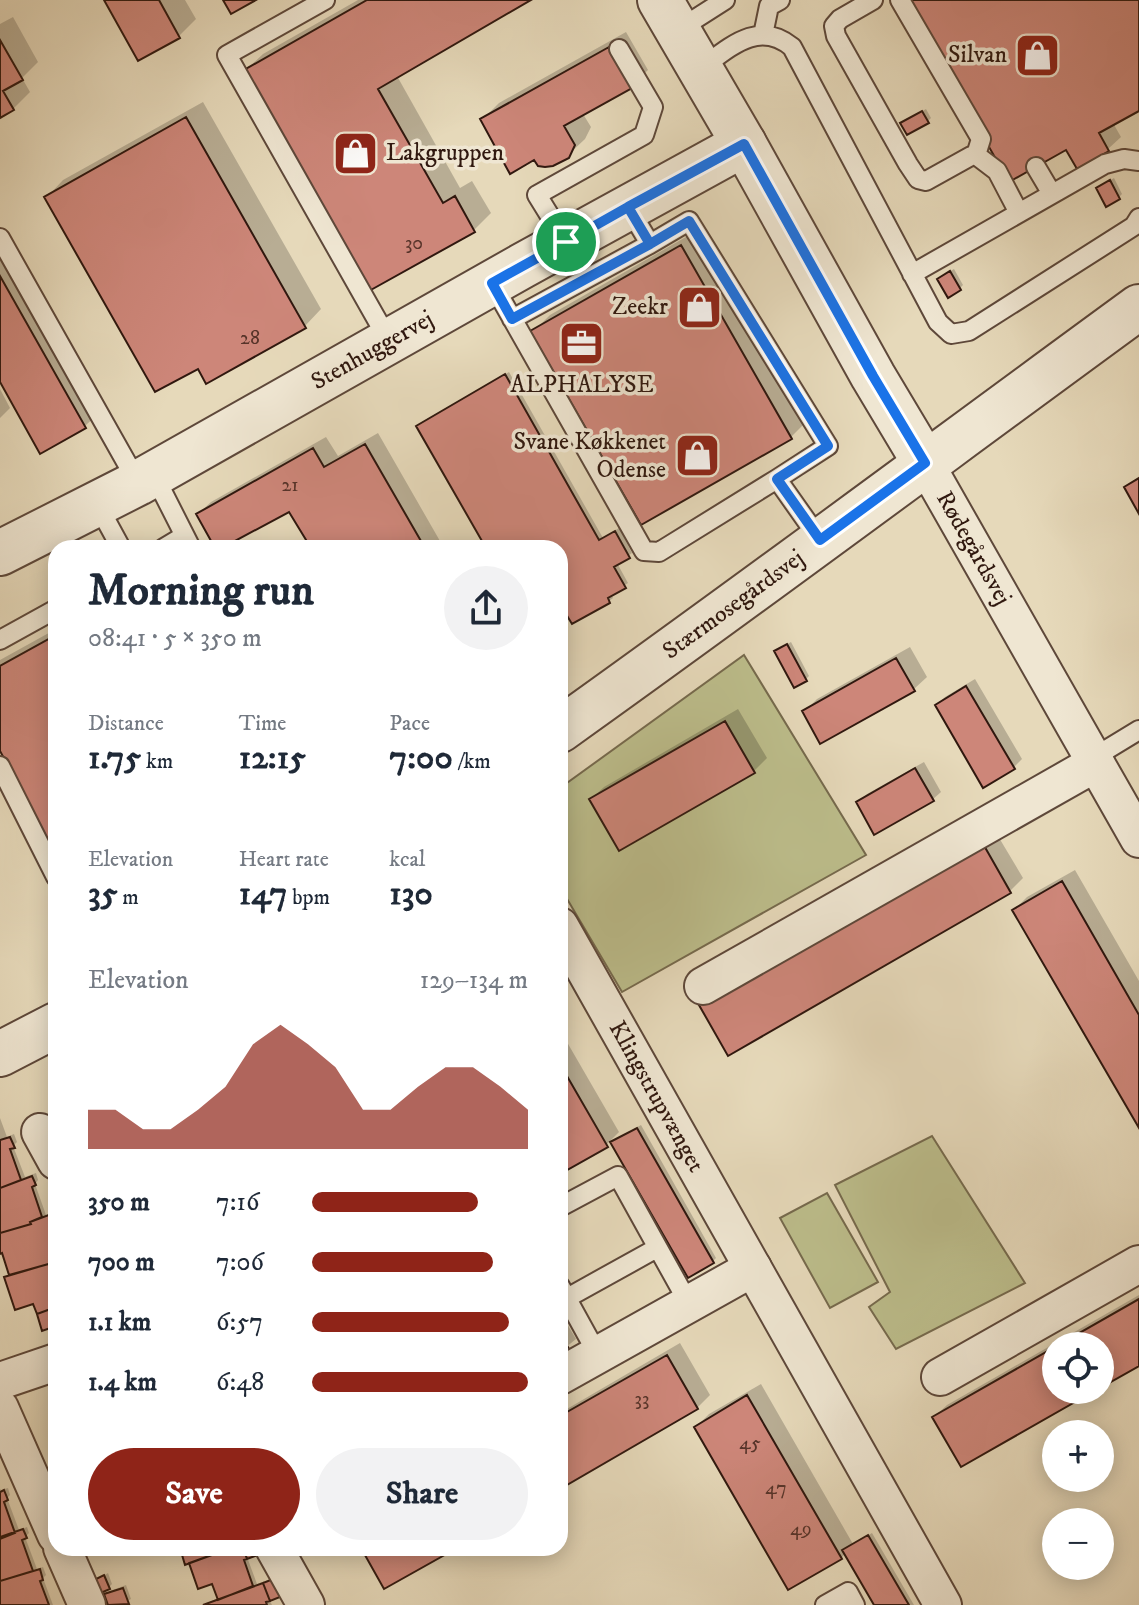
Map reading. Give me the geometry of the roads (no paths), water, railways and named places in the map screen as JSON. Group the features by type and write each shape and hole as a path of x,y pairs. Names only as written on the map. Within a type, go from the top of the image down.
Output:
{"street":[{"name":"Rødegårdsvej","path":"669,15 1139,839"},
{"name":"Stenhuggervej","path":"0,553 146,479 389,341 502,301 566,242 744,144"},
{"name":"Stærmosegårdsvej","path":"568,724 1139,307"},
{"path":"703,986 1094,760"},
{"name":"Klingstrupvænget","path":"568,940 943,1605"},
{"path":"0,1054 48,1029"},
{"path":"940,1377 1139,1264"},
{"path":"568,1372 753,1268"},
{"path":"0,1381 48,1365"},
{"path":"0,1408 48,1517"},
{"path":"66,1556 87,1605"},
{"path":"278,1556 306,1605"}],"lane":[{"path":"325,0 227,55 389,341"},
{"path":"669,15 725,0"},
{"path":"763,35 769,6 780,0"},
{"path":"873,0 840,19 834,26 836,36 908,164 918,179 926,181 976,155"},
{"path":"900,0 981,139 976,155"},
{"path":"700,69 745,38 775,36 792,47 938,322 951,334 969,331 1134,226 1139,218"},
{"path":"566,242 537,195 644,135 653,107 619,49"},
{"path":"976,155 997,171 1019,213"},
{"path":"912,274 1105,164 1124,159 1139,161"},
{"path":"1036,167 1052,194"},
{"path":"628,207 650,244"},
{"path":"689,221 828,446 659,552 644,551 502,301 650,244 689,221"},
{"path":"0,238 146,479 187,540"},
{"path":"777,479 820,540"},
{"path":"97,504 117,540"},
{"path":"0,640 48,613"},
{"path":"1094,760 1139,730"},
{"path":"0,766 48,861"},
{"path":"568,1203 618,1176 689,1304"},
{"path":"568,1290 657,1248"},
{"path":"568,1301 598,1355"},
{"path":"825,1605 848,1592 855,1605"}],"place":[{"name":"Silvan","path":"1038,55"},
{"name":"Lakgruppen","path":"355,153"},
{"name":"Zeekr","path":"699,307"},
{"name":"ALPHALYSE","path":"582,343"},
{"name":"Svane Køkkenet Odense","path":"697,456"}]}
